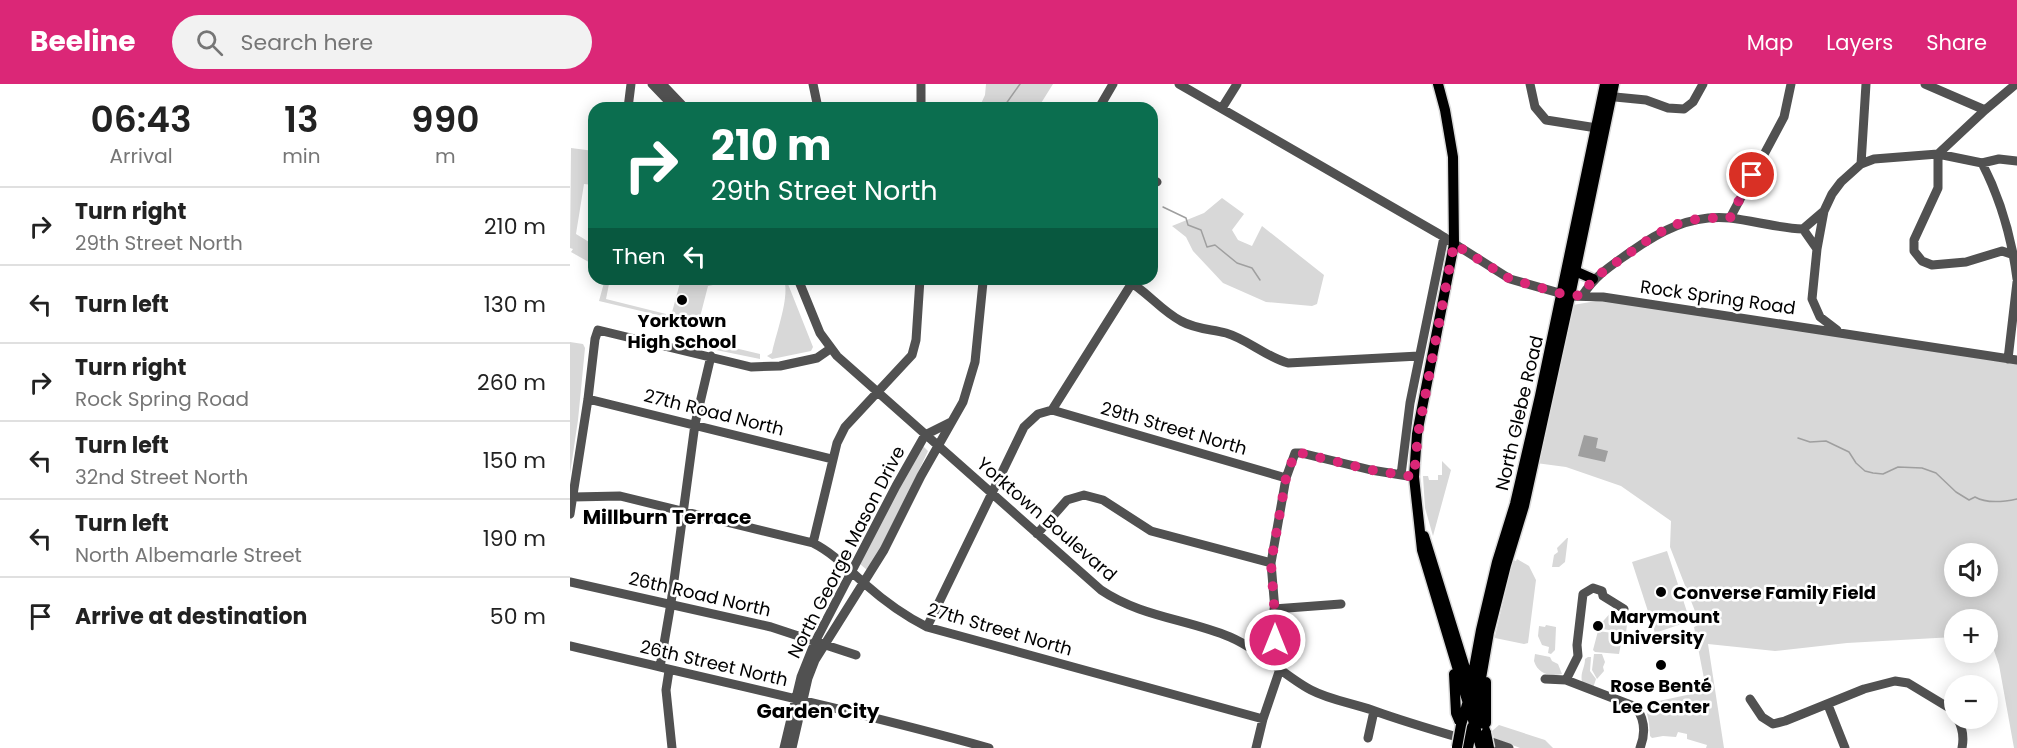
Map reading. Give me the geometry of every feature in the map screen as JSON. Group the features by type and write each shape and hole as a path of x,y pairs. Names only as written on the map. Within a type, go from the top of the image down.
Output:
{"main road":[{"path":"1438,84 1453,157 1454,244 1418,434 1414,477 1425,562 1456,662 1472,704"},
{"name":"North Glebe Road","path":"1461,748 1474,727 1472,704 1506,565 1524,506 1571,295 1606,92 1614,84"},
{"name":"North Glebe Road","path":"1471,686 1497,562 1515,504 1571,295 1601,128"},
{"path":"1575,271 1593,279"},
{"path":"1420,528 1428,546 1471,686 1474,727 1481,748"},
{"path":"1474,727 1486,671 1484,658"},
{"path":"1456,662 1454,671 1456,713 1474,727 1489,748"}],"street":[{"path":"629,102 631,84"},
{"path":"652,84 669,102"},
{"path":"662,84 679,102"},
{"path":"813,84 817,102"},
{"path":"921,84 921,102"},
{"path":"1102,102 1113,84"},
{"name":"Rock Spring Road","path":"1179,84 1444,237 1510,279 1571,295 1603,297 2012,359"},
{"path":"1222,108 1237,84"},
{"path":"1530,84 1535,107 1546,120 1601,128"},
{"path":"1606,92 1646,100 1668,108 1684,109 1693,102 1703,84"},
{"path":"1730,218 1784,117 1791,84"},
{"path":"1861,164 1866,84"},
{"path":"1925,84 1985,110"},
{"path":"2016,84 1938,154 1938,188 1914,240 1914,251 1922,261 1932,265 1966,262 2002,251 2016,255"},
{"path":"1839,332 1820,317 1812,298 1824,211 1841,182 1861,164 1889,157 1938,154 1982,163 2000,159 2017,161"},
{"path":"1982,163 1990,179 2016,255 2017,280 2012,359"},
{"path":"1571,295 1652,237 1674,225 1701,218 1730,218 1784,228 1803,228 1824,211"},
{"path":"1803,228 1817,249"},
{"path":"1401,475 1410,403 1444,237"},
{"name":"Yorktown Boulevard","path":"800,285 812,318 830,349 1101,590 1120,602 1143,612 1222,634 1248,646 1312,690 1383,716 1495,748"},
{"path":"813,543 832,459 845,427 912,355 916,340 920,285"},
{"name":"North George Mason Drive","path":"819,644 884,550 963,402 975,362 983,285"},
{"path":"927,627 1024,427 1038,414 1052,410 1127,285"},
{"path":"1134,285 1179,320 1192,327 1227,333 1277,360 1288,363 1419,356"},
{"path":"1818,329 1820,317"},
{"path":"570,514 598,330 751,366 780,366 817,358 830,349"},
{"path":"672,748 664,669 694,424 711,356"},
{"name":"27th Road North","path":"588,399 832,459"},
{"name":"29th Street North","path":"1052,410 1286,478"},
{"name":"North George Mason Drive","path":"784,748 819,644 852,571 925,435 951,422"},
{"path":"1256,748 1280,669 1271,563 1286,478 1295,453 1414,477"},
{"path":"1037,534 1067,500 1084,495 1103,500 1151,531 1271,563"},
{"name":"27th Street North","path":"573,497 620,496 813,543 826,549 863,582 914,621 927,627 1263,719"},
{"name":"26th Road North","path":"570,582 771,627 856,655"},
{"path":"1566,680 1578,656 1577,645 1583,594 1593,588 1602,591 1603,596 1624,609"},
{"path":"1274,609 1341,604"},
{"path":"1248,646 1268,647 1275,640 1276,631"},
{"name":"26th Street North","path":"570,646 989,748"},
{"path":"1545,679 1566,680 1636,707 1643,720 1644,738 1640,748"},
{"path":"1750,699 1762,717 1773,724 1785,722 1828,705 1864,688 1895,681 1908,683 1944,705"},
{"name":"North George Mason Drive","path":"792,748 799,701"},
{"path":"1828,705 1845,748"},
{"path":"1368,738 1374,711"},
{"name":"Yorktown Boulevard","path":"1374,711 1385,711 1493,741 1509,748"},
{"path":"1962,729 1962,748"}],"shaded area":[{"path":"986,84 1053,84 1042,102 982,102"},
{"path":"571,148 588,150 588,184 584,184 576,234 588,241 588,262 571,252 573,249 570,248"},
{"path":"1222,198 1244,214 1232,230 1238,240 1252,246 1262,226 1324,275 1317,304 1312,306 1266,302 1223,283 1193,251 1186,237 1172,226 1204,213"},
{"path":"603,285 609,285 606,299 666,314 666,317 599,301"},
{"path":"679,285 713,285 708,286 700,317 695,315 694,322 671,316"},
{"path":"785,285 788,285 813,347 811,351 772,359 767,356 772,353 782,316"},
{"path":"1602,300 2017,364 2017,748 2014,748 1998,662 1998,609 1944,609 1944,638 1847,643 1775,651 1708,644 1724,748 1706,748 1707,745 1687,739 1687,734 1678,732 1676,737 1652,738 1645,704 1706,689 1694,627 1700,624 1670,547 1671,521 1621,486 1566,467 1536,463 1573,305"},
{"path":"570,342 583,344 585,348 570,474"},
{"path":"718,344 760,354 760,359 716,350"},
{"path":"1584,435 1598,438 1596,448 1608,451 1605,462 1578,456"},
{"path":"923,446 928,451 885,543 867,570 860,564 913,460"},
{"path":"1442,461 1451,470 1433,536 1425,508 1423,476 1428,476 1429,480 1438,480 1438,475 1442,475"},
{"path":"1567,538 1565,562 1559,567 1552,567 1554,555 1558,552 1557,548"},
{"name":"Converse Family Field","path":"1667,551 1690,621 1655,633 1632,562"},
{"path":"1517,559 1529,566 1536,580 1528,643 1524,644 1495,638 1513,560"},
{"path":"1613,610 1620,616 1628,616 1626,633 1597,628"},
{"path":"1546,625 1556,627 1555,650 1551,654 1548,653 1549,647 1542,645 1538,636 1539,626 1545,627"},
{"path":"1598,631 1620,634 1622,638 1619,654 1593,650"},
{"path":"1535,654 1550,657 1558,664 1562,674 1549,675 1541,672 1534,661"},
{"path":"1594,654 1602,654 1605,662 1604,671 1597,679 1592,670"},
{"path":"1591,657 1590,671 1596,679 1593,688 1582,682 1585,659"},
{"path":"1499,725 1545,740 1553,748 1520,748 1494,738 1492,731"}],"waterway":[{"path":"1007,102 1020,84"},
{"path":"1163,207 1186,218 1188,225 1201,230 1207,247 1215,245 1237,263 1252,268 1260,280"},
{"path":"1798,438 1810,442 1826,441 1849,452 1865,471 1883,474 1898,467 1922,468 1936,473 1956,492 1969,500 1975,497 1990,502 2017,499"}],"place":[{"name":"Yorktown High School","path":"682,300"},
{"name":"Converse Family Field","path":"1661,592"},
{"name":"Marymount University","path":"1598,626"},
{"name":"Rose Benté Lee Center","path":"1661,665"}],"district":[{"name":"Millburn Terrace","path":"667,517"},
{"name":"Garden City","path":"818,711"}],"route":[{"path":"1275,640 1271,563 1286,478 1295,453 1414,477 1418,434 1454,244 1510,279 1570,296 1582,296 1593,279 1652,237 1674,225 1701,218 1730,218 1752,175"}]}
